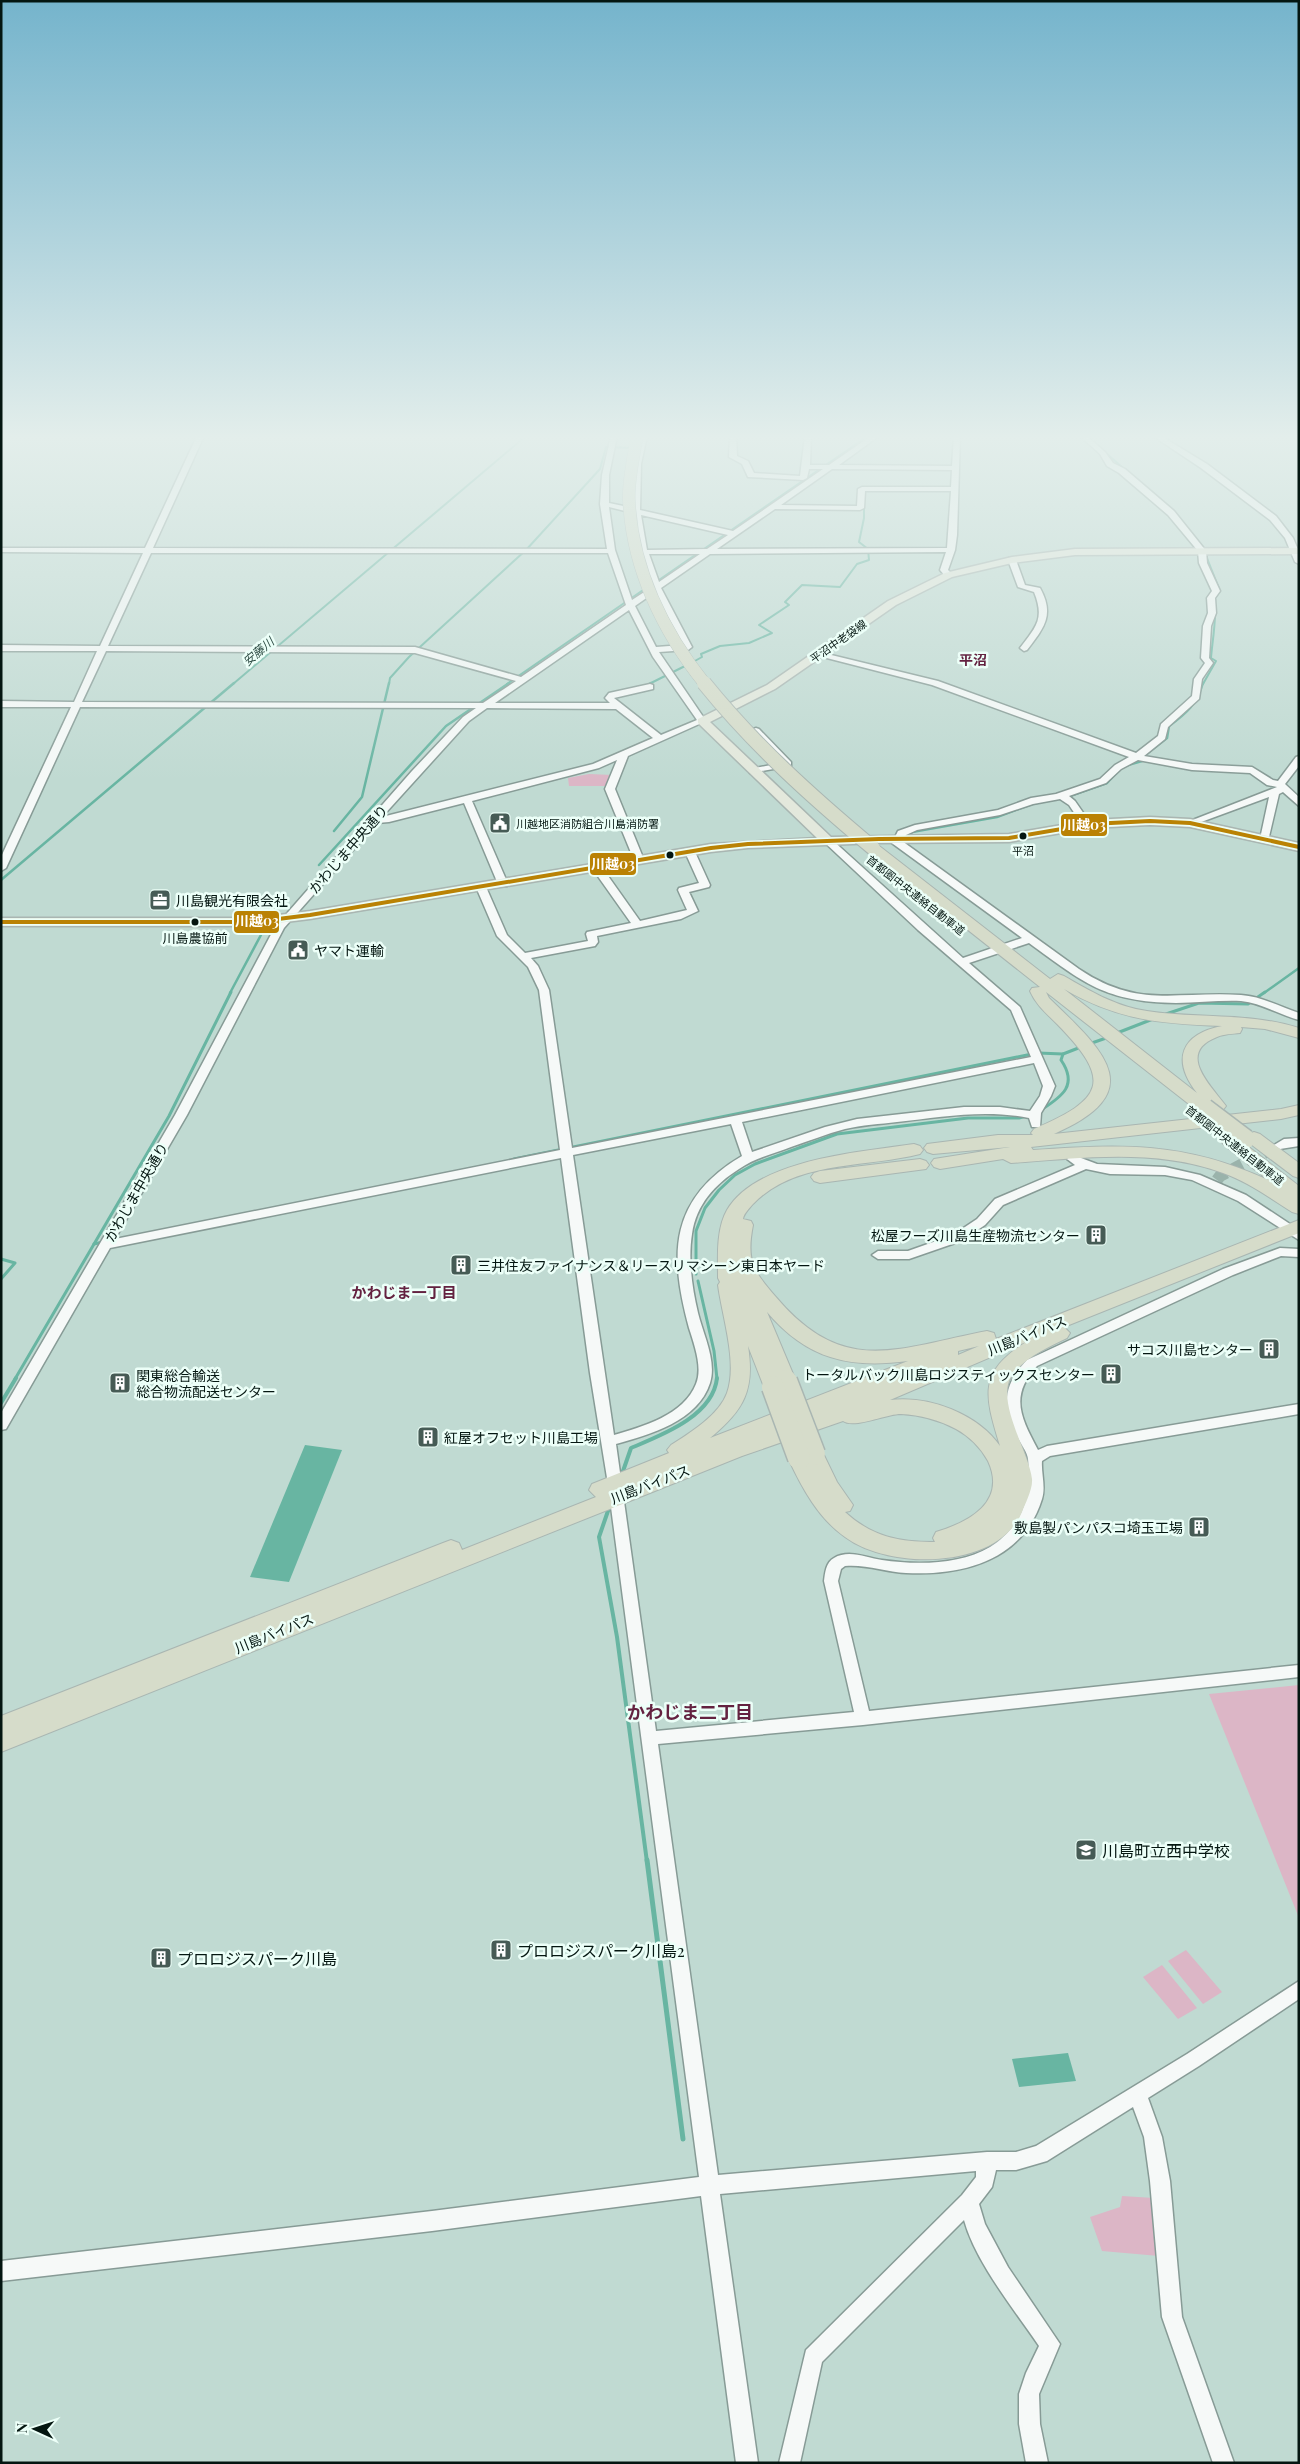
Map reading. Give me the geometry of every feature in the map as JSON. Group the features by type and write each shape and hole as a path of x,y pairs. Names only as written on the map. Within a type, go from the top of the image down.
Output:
{"highway":[{"name":"首都圏中央連絡自動車道","path":"625,551 635,587 655,628 696,692 734,735 785,785 865,848 1001,949 1107,1037"},
{"name":"首都圏中央連絡自動車道","path":"635,551 639,568 666,627 709,690 745,733 865,848 930,894"},
{"path":"930,894 1001,949 1112,1008 1154,1017 1256,1022 1299,1034"},
{"name":"首都圏中央連絡自動車道","path":"1001,949 1038,991 1107,1037 1299,1181"},
{"path":"1038,991 1042,1000 1091,1051 1101,1067 1103,1083 1100,1096 1086,1110 1064,1124 1030,1136 936,1155 965,1160 1118,1150 1170,1153 1218,1164 1248,1178 1294,1217"},
{"path":"1299,1040 1277,1032 1245,1029 1212,1033 1198,1041 1189,1054 1188,1063 1199,1085 1204,1108 1244,1139 1299,1172"},
{"path":"998,1141 1038,1141 1281,1114 1299,1110"},
{"path":"965,1160 1042,1147 1299,1118"},
{"name":"首都圏中央連絡自動車道","path":"1244,1139 1294,1217"},
{"path":"647,1469 692,1442 718,1420 738,1392 740,1363 730,1304 740,1249 740,1232 747,1218 764,1199 788,1183 917,1157"},
{"name":"川島バイパス","path":"1,1726 616,1490 813,1425 1008,1342 1136,1292 1294,1217"},
{"name":"川島バイパス","path":"1,1742 616,1490 647,1469 734,1438 1294,1217"},
{"path":"736,1276 808,1340 822,1349 844,1356 862,1359 891,1358 987,1338"},
{"path":"736,1276 751,1297 806,1456 811,1486 836,1516 856,1534 886,1546 921,1552 951,1550 987,1538 1009,1517 1021,1482 998,1397 999,1382 1006,1370 1032,1347 1136,1292"},
{"path":"806,1456 846,1511 866,1526 891,1536 908,1539 940,1539 972,1528 992,1511 1001,1497 1005,1480 991,1448 972,1429 948,1417 899,1407 813,1425"}],"main road":[{"name":"平沼中老袋線","path":"702,721 733,707 771,686 819,655 892,603 949,575 1012,560 1088,552 1296,551"},
{"path":"702,721 827,840"},
{"path":"1,922 254,922 288,919 639,860 748,844 827,840 1009,838 1086,824 1130,821 1190,823 1299,847"}],"street":[{"path":"1,868 148,551 610,552 630,607 655,650 702,721 596,766 389,819 374,820"},
{"name":"かわじま中央通り","path":"1,1425 181,1115 265,952 288,919 458,725 710,551"},
{"path":"655,650 688,647 671,621 644,552 713,551"},
{"path":"949,575 944,570 951,551"},
{"path":"1202,551 1203,563 1216,591 1211,598 1212,613 1205,638 1205,658 1209,662 1208,667 1198,680 1196,697 1164,726 1162,737 1138,758 1118,767 1103,781 1064,797 1031,801 978,818 914,828 901,833 896,839 1029,939 1089,980 1117,994 1141,998 1242,998 1299,1017"},
{"path":"1296,551 1299,562"},
{"path":"1012,560 1022,587 1037,590 1042,601 1043,625 1024,648"},
{"path":"1,648 399,649 415,650 523,680"},
{"path":"819,655 935,683 1138,758 1192,767 1252,770 1299,803"},
{"path":"650,687 609,697 661,739"},
{"path":"1,704 618,706"},
{"path":"733,707 788,764 753,771"},
{"path":"624,755 610,789 639,860"},
{"path":"1265,840 1279,788 1299,758"},
{"path":"1190,823 1279,788"},
{"path":"1064,797 1086,824"},
{"path":"467,799 503,884"},
{"path":"608,1441 658,1426 686,1405 703,1384 706,1375 690,1305 684,1258 685,1235 694,1207 701,1196 729,1169 748,1158 821,1131 844,1126 964,1111 1010,1111 1035,1115 1049,1091 1049,1086 1016,1009 922,928 827,840"},
{"path":"524,956 591,944 593,942 591,934 681,916 693,911 683,890 705,885 690,852"},
{"path":"597,868 638,925"},
{"path":"482,887 502,936 524,956 540,977 544,990 616,1490 747,2463"},
{"path":"962,962 1029,939"},
{"path":"105,1245 736,1120 1036,1055"},
{"path":"736,1120 748,1158"},
{"path":"1280,1145 1288,1142 1299,1142"},
{"path":"878,1255 909,1256 957,1238 981,1222 999,1202 1078,1163 1177,1173 1216,1182 1232,1191 1294,1217"},
{"path":"863,1718 832,1581 832,1570 837,1563 845,1559 882,1566 939,1568 961,1564 992,1553 1022,1529 1036,1498 1035,1458 1023,1435 1012,1399 1013,1388 1024,1370 1032,1363 1228,1272 1280,1252 1299,1253"},
{"path":"1035,1458 1047,1451 1299,1410"},
{"path":"650,1738 863,1718 1299,1671"},
{"path":"1,2271 710,2185 987,2161 1016,2161 1040,2154 1193,2060 1299,1989"},
{"path":"1137,2094 1154,2137 1172,2317 1224,2463"},
{"path":"789,2463 813,2357 969,2202 985,2180 987,2161"},
{"path":"969,2202 976,2227 1001,2274 1050,2344 1049,2353 1030,2387 1032,2437 1038,2463"}],"shaded area":[{"path":"589,774 612,775 607,786 569,786 568,778"},
{"path":"305,1445 342,1450 289,1582 250,1577"},
{"path":"1299,1685 1299,1918 1209,1694"},
{"path":"1186,1950 1222,1992 1203,2004 1168,1961"},
{"path":"1162,1965 1197,2008 1178,2019 1143,1977"},
{"path":"1068,2053 1076,2081 1019,2087 1012,2059"},
{"path":"1122,2196 1154,2198 1159,2256 1102,2251 1090,2217 1120,2207"}],"waterway":[{"name":"安藤川","path":"233,684 390,551"},
{"path":"389,684 390,678 409,657 525,551"},
{"path":"656,582 701,551"},
{"path":"693,662 702,657 701,654 720,646 749,643 772,633 759,625 789,605 785,602 802,585 840,587 857,564 869,560 868,551"},
{"path":"1203,684 1216,661 1211,658 1215,619 1214,599 1220,591 1205,553"},
{"path":"507,684 646,588"},
{"path":"651,683 687,665"},
{"name":"安藤川","path":"1,880 234,683"},
{"path":"334,831 362,797 389,683"},
{"path":"319,865 446,726 509,683"},
{"path":"647,686 651,683"},
{"path":"1128,765 1142,761 1145,755 1167,738 1169,726 1190,708 1198,697 1203,683"},
{"path":"1067,797 1107,783 1118,771"},
{"path":"912,832 997,817 1032,804 1061,798"},
{"path":"230,993 262,933"},
{"path":"1264,993 1299,968"},
{"path":"94,1244 169,1116 231,992"},
{"path":"1166,1014 1199,1003 1248,1004 1265,992"},
{"path":"1117,1033 1153,1019"},
{"path":"1089,1044 1109,1037"},
{"path":"1063,1054 1081,1047"},
{"path":"1038,1053 1063,1054"},
{"path":"514,1159 1032,1054"},
{"path":"1041,1110 1056,1100 1066,1089 1068,1076 1061,1060 1063,1054"},
{"path":"696,1274 696,1231 705,1208 719,1190 735,1175 755,1164 837,1134 968,1118 1019,1118 1026,1116"},
{"path":"94,1244 103,1242"},
{"path":"15,1379 94,1244"},
{"path":"1,1259 15,1263 1,1279"},
{"path":"698,1281 714,1351 717,1378"},
{"path":"1,1403 16,1378"},
{"path":"622,1474 631,1448 671,1430 696,1413 706,1403 713,1391 717,1378"},
{"path":"609,1508 599,1537 617,1637 647,1862"},
{"path":"647,1860 683,2139"}],"tunnel":[{"path":"1217,1180 1220,1176 1277,1146"}],"transit line":[{"name":"川越03","path":"1,922 254,922 310,915 711,848 748,844 879,839 1009,838 1091,824 1150,821 1190,823 1299,847"}],"place":[{"name":"川越地区消防組合川島消防署","path":"500,823"},
{"name":"平沼","path":"1023,836"},
{"name":"川島観光有限会社","path":"160,900"},
{"name":"川島農協前","path":"195,922"},
{"name":"ヤマト運輸","path":"298,950"},
{"name":"松屋フーズ川島生産物流センター","path":"1096,1235"},
{"name":"三井住友ファイナンス＆リースリマシーン東日本ヤード","path":"461,1265"},
{"name":"サコス川島センター","path":"1269,1349"},
{"name":"トータルバック川島ロジスティックスセンター","path":"1111,1374"},
{"name":"関東総合輸送 総合物流配送センター","path":"120,1383"},
{"name":"紅屋オフセット川島工場","path":"428,1437"},
{"name":"敷島製パンパスコ埼玉工場","path":"1199,1527"},
{"name":"川島町立西中学校","path":"1086,1850"},
{"name":"プロロジスパーク川島2","path":"501,1950"},
{"name":"プロロジスパーク川島","path":"161,1958"}],"district":[{"name":"平沼","path":"973,659"},
{"name":"かわじま一丁目","path":"404,1292"},
{"name":"かわじま二丁目","path":"690,1712"}]}
